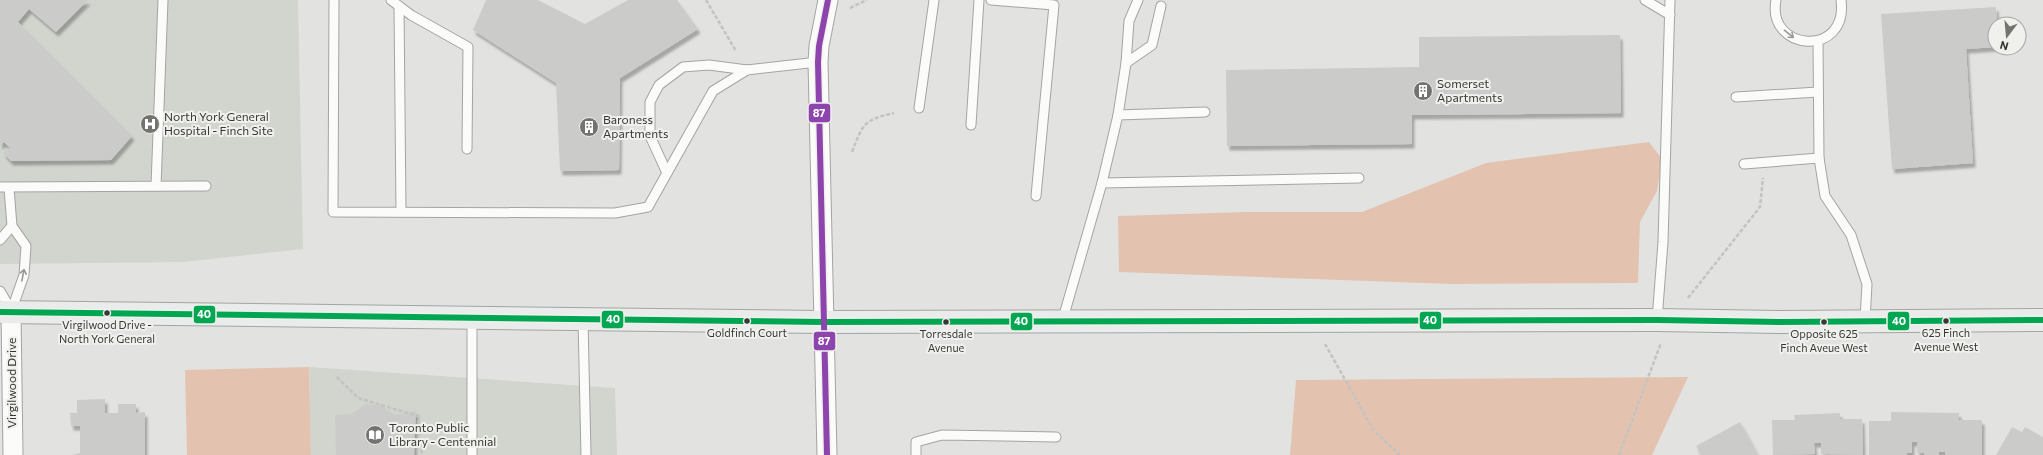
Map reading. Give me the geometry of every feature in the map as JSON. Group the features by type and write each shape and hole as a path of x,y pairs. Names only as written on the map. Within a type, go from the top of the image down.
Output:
{"main road":[{"path":"6,312 824,322 1664,320 1780,322 1866,320 2043,320"}],"street":[{"path":"827,455 818,46 828,0"},
{"name":"Virgilwood Drive","path":"6,312 13,455"}],"lane":[{"path":"156,186 163,0"},
{"path":"334,0 333,212 615,213 648,207 713,91 747,70"},
{"path":"391,0 468,48 467,149"},
{"path":"919,108 934,0"},
{"path":"971,125 979,0"},
{"path":"991,0 1054,3 1036,196"},
{"path":"1062,322 1102,183 1118,115 1126,63 1129,21 1138,0"},
{"path":"1645,0 1670,15"},
{"path":"1664,320 1662,242 1670,0"},
{"path":"1776,0 1775,13 1779,24 1786,33 1801,41 1818,41 1835,30 1840,21 1842,0"},
{"path":"399,6 401,212"},
{"path":"1126,63 1152,45 1161,6"},
{"path":"1818,41 1819,158 1825,196 1851,235 1867,284 1866,320"},
{"path":"667,173 650,136 650,102 659,84 683,67 709,66 747,70 818,62"},
{"path":"1736,97 1818,92"},
{"path":"1118,115 1205,112"},
{"path":"1744,164 1764,164 1819,158"},
{"path":"1102,183 1359,178"},
{"path":"6,312 24,275 26,246 12,226 5,187 206,186"},
{"path":"0,240 12,226"},
{"path":"0,291 6,312"},
{"path":"472,318 472,455"},
{"path":"583,319 586,455"},
{"path":"916,455 916,442 942,435 1056,437"}],"path":[{"path":"706,0 747,70"},
{"path":"850,8 867,0"},
{"path":"852,152 862,127 875,117 894,113"},
{"path":"1619,455 1664,320 1760,207 1764,164"},
{"path":"1312,321 1374,431 1400,455"},
{"path":"337,377 358,398 418,416 422,455"}],"shaded area":[{"name":"North York General Hospital - Finch Site","path":"0,0 298,0 303,249 183,262 0,264"},
{"path":"1649,142 1662,159 1657,191 1640,222 1638,283 1452,284 1119,272 1118,216 1245,212 1362,212 1486,163"},
{"path":"309,367 615,388 617,455 311,455"},
{"path":"309,367 311,455 187,455 185,370"},
{"path":"1688,377 1652,455 1290,455 1296,380"}],"building":[{"path":"0,0 88,0 56,32 29,9 18,22 132,136 111,160 11,161 3,153 10,148 4,142 0,145"},
{"name":"Baroness Apartments","path":"486,0 538,0 585,24 628,0 677,0 698,29 620,78 619,170 560,171 556,83 473,30"},
{"path":"1996,7 1997,16 1987,16 1987,48 1966,49 1973,163 1892,169 1881,14"},
{"name":"Somerset Apartments","path":"1620,35 1621,113 1412,115 1412,144 1227,146 1226,70 1419,67 1419,37"},
{"path":"105,399 105,413 118,413 118,404 136,404 136,413 145,412 145,455 72,455 80,453 80,426 71,426 70,413 77,413 77,400"},
{"name":"Toronto Public Library - Centennial","path":"366,404 382,406 395,415 416,411 414,455 336,455 335,415 352,414"},
{"path":"1891,412 1959,413 1959,420 1982,420 1982,455 1945,455 1945,452 1939,452 1939,455 1924,455 1924,453 1917,453 1917,442 1912,442 1912,453 1907,453 1907,455 1869,455 1869,421 1891,421"},
{"path":"1840,413 1840,419 1862,419 1863,455 1821,454 1821,443 1814,443 1815,454 1773,455 1772,420 1795,420 1794,415"},
{"path":"1740,422 1758,455 1701,455 1696,446"},
{"path":"2012,427 2022,432 2025,427 2043,437 2043,455 1996,455"}],"transit line":[{"name":"87","path":"827,455 818,62 819,46 828,0"},
{"name":"40","path":"0,312 824,322 1657,320 1780,322 2043,320"}],"place":[{"name":"Somerset Apartments","path":"1423,91"},
{"name":"North York General Hospital - Finch Site","path":"150,124"},
{"name":"Baroness Apartments","path":"589,127"},
{"name":"Virgilwood Drive - North York General","path":"107,313"},
{"name":"Goldfinch Court","path":"747,321"},
{"name":"625 Finch Avenue West","path":"1946,321"},
{"name":"Torresdale Avenue","path":"946,322"},
{"name":"Opposite 625 Finch Aveue West","path":"1824,322"},
{"name":"Toronto Public Library - Centennial","path":"375,435"}]}
